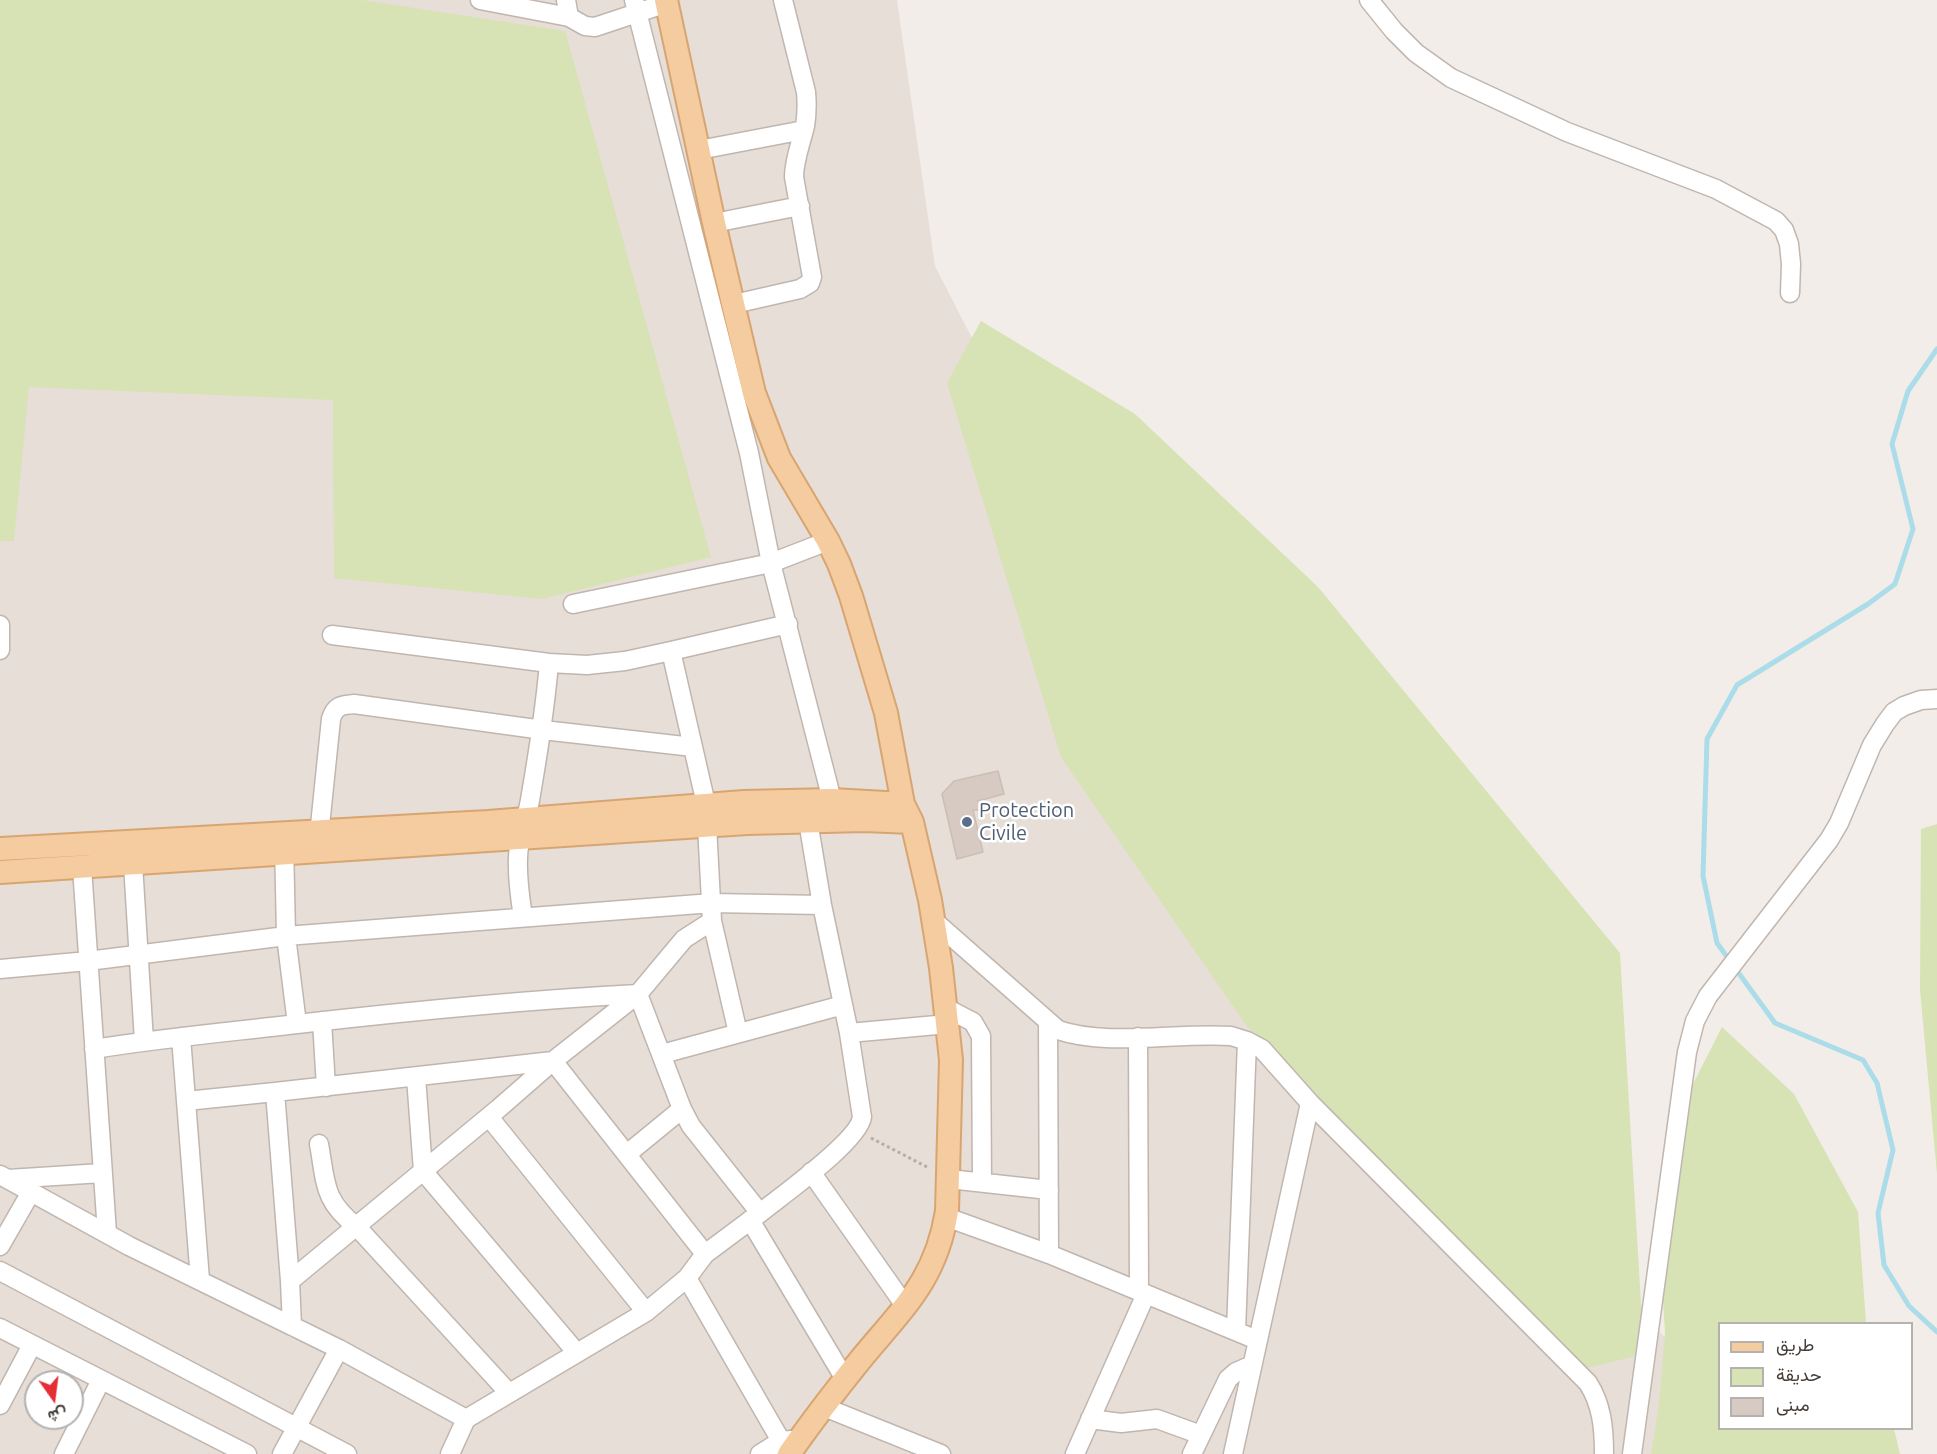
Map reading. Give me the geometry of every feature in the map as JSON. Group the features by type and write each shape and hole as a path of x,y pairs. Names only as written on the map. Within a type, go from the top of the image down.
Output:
{"main road":[{"path":"667,1 714,223 734,304 736,361 758,404 779,458 828,541 851,596 886,713 933,920 951,1060 946,1217 944,1234 931,1269 906,1307 790,1445"},
{"path":"0,849 284,843 523,829 745,812 832,800 907,813"},
{"path":"745,812 808,821 907,813"},
{"path":"0,872 133,864 284,843"}],"street":[{"path":"480,0 567,8 585,26 595,27 635,7 667,1"},
{"path":"734,304 800,289 812,280 794,169 804,130 807,108 806,92 783,0"},
{"path":"1369,0 1394,31 1416,53 1451,78 1567,132 1716,189 1776,221 1784,230 1789,244 1790,294"},
{"path":"635,7 672,144 736,361 749,453 771,563 832,800"},
{"path":"699,150 804,130"},
{"path":"714,223 800,206"},
{"path":"573,604 771,563 828,541"},
{"path":"332,635 549,663 587,665 625,661 788,624"},
{"path":"0,625 0,650"},
{"path":"671,651 707,814 712,921 738,1033"},
{"path":"523,917 518,873 523,829 543,730 549,663"},
{"path":"1632,1454 1687,1052 1700,1008 1829,840 1839,823 1872,745 1894,712 1921,700 1937,699"},
{"path":"318,841 331,719 334,710 339,706 354,704 543,730 693,747"},
{"path":"450,1454 466,1419 646,1312 687,1278 705,1254 812,1172 856,1131 861,1123 862,1113 849,1033 822,905 808,821"},
{"path":"284,843 286,936 297,1024"},
{"path":"133,864 144,1041"},
{"path":"82,867 106,1233"},
{"path":"0,969 88,962 286,936 523,917 712,903 822,905"},
{"path":"933,920 1058,1030 1069,1034 1101,1037 1231,1036 1262,1049 1310,1103 1588,1383 1599,1407 1604,1429 1605,1454"},
{"path":"290,1281 489,1117 553,1061 638,994 684,939 712,921"},
{"path":"93,1048 322,1021 553,999 638,994"},
{"path":"638,994 682,1109 691,1126 755,1216 845,1379"},
{"path":"662,1054 843,1005"},
{"path":"849,1033 947,1016 973,1022 981,1036 981,1182"},
{"path":"322,1021 326,1087"},
{"path":"1048,1023 1049,1254"},
{"path":"181,1037 200,1280"},
{"path":"1075,1454 1143,1293 1138,1037"},
{"path":"1236,1331 1247,1041"},
{"path":"186,1101 553,1061"},
{"path":"553,1061 705,1254"},
{"path":"416,1077 423,1171 577,1353"},
{"path":"275,1092 292,1326"},
{"path":"1233,1454 1310,1103"},
{"path":"627,1154 682,1109"},
{"path":"489,1117 646,1312"},
{"path":"319,1144 329,1196 342,1215 357,1227 509,1393"},
{"path":"812,1172 906,1307"},
{"path":"4,1177 102,1173"},
{"path":"4,1177 106,1233 339,1349 466,1419"},
{"path":"949,1179 1049,1190"},
{"path":"0,1246 31,1192"},
{"path":"946,1217 1049,1254 1257,1340"},
{"path":"0,1271 347,1454"},
{"path":"687,1278 790,1445 760,1454"},
{"path":"0,1328 247,1454"},
{"path":"0,1405 32,1345"},
{"path":"282,1454 339,1349"},
{"path":"1192,1454 1228,1379 1236,1372 1252,1365"},
{"path":"66,1453 101,1380"},
{"path":"824,1407 941,1454"},
{"path":"1090,1419 1121,1423 1156,1419 1201,1435"}],"path":[{"path":"856,1131 949,1179"}],"shaded area":[{"path":"0,0 897,0 935,266 1290,958 1718,1391 1718,1430 1725,1430 1781,1454 0,1454"}],"green space":[{"path":"0,0 362,0 565,31 711,557 542,599 334,578 333,400 29,387 14,541 0,541"},
{"path":"981,321 1135,414 1318,587 1620,953 1644,1354 1574,1371 1246,1025 1061,757 947,383"},
{"path":"1937,824 1937,1174 1920,990 1921,829"},
{"path":"1722,1027 1794,1094 1858,1212 1866,1322 1718,1322 1718,1430 1894,1430 1900,1454 1651,1454 1659,1405 1665,1332 1659,1243 1669,1131"}],"building":[{"path":"998,771 1004,794 978,801 981,810 973,810 983,852 957,859 942,794 954,781"}],"waterway":[{"path":"1730,961 1717,943 1703,876 1707,739 1737,685 1868,604 1895,584 1913,529 1892,444 1908,391 1937,349"},
{"path":"1735,968 1775,1023 1863,1060 1877,1083 1893,1150 1878,1213 1884,1265 1909,1306 1937,1332"}],"place":[{"name":"Protection Civile","path":"967,822"}]}
